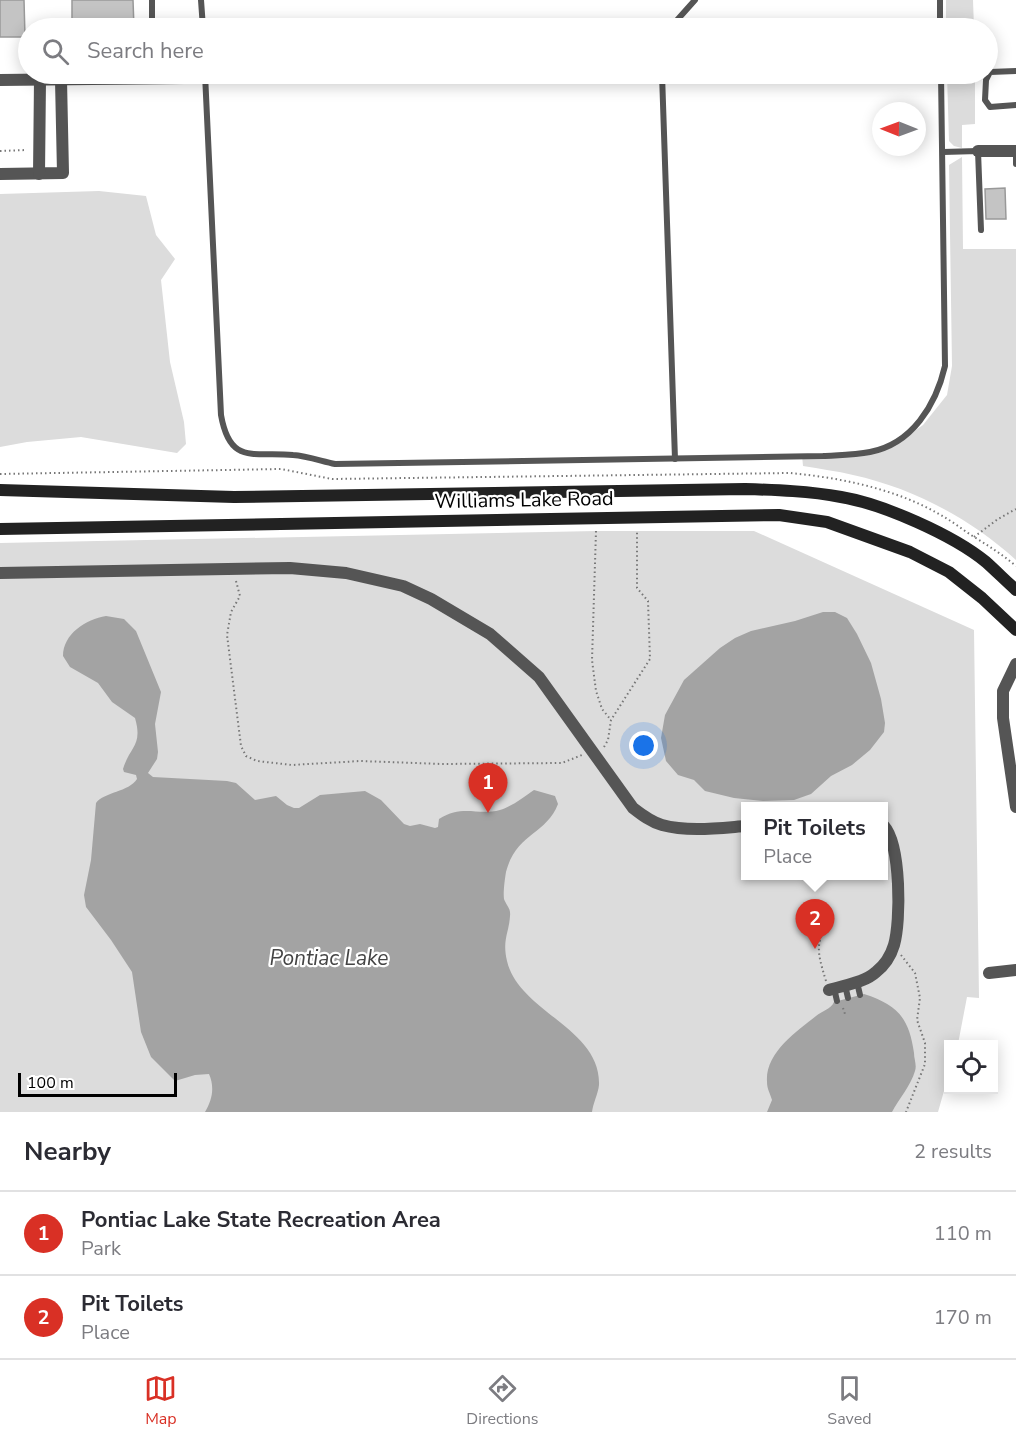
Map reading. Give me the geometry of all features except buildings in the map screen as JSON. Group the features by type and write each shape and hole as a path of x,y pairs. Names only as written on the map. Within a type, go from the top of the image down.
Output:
{"main road":[{"name":"Williams Lake Road","path":"0,490 234,497 794,490 843,497 891,512 935,531 985,561 1016,590"},
{"name":"Williams Lake Road","path":"0,528 779,515 827,522 910,552 949,572 982,598 1016,630"}],"street":[{"path":"0,80 18,80"},
{"path":"39,174 40,84"},
{"path":"0,174 63,173 61,84"},
{"path":"40,123 62,122"},
{"path":"978,151 1016,151"},
{"path":"0,573 290,568 346,573 403,586 431,599 490,634 539,677 633,808 648,819 661,825 677,827 705,829 741,826"},
{"path":"1016,664 1003,691 1003,718 1016,807"},
{"path":"841,986 875,973 887,961 893,946 898,924 898,910 895,855 893,841 888,833"},
{"path":"989,973 1016,970"}],"lane":[{"path":"152,0 152,18"},
{"path":"201,0 202,18"},
{"path":"679,18 695,0"},
{"path":"940,0 940,18"},
{"path":"998,72 1016,71"},
{"path":"205,84 221,415 225,436 240,452 266,456 293,455 335,464 824,456 871,452 897,441 922,418 938,389 945,366 941,84"},
{"path":"662,84 675,459"},
{"path":"986,84 985,100 990,107 1016,105"},
{"path":"943,152 978,151 981,230"},
{"path":"1016,151 1016,165"},
{"path":"841,986 860,995"},
{"path":"841,986 848,998"},
{"path":"837,1001 841,986"}],"path":[{"path":"0,151 39,151"},
{"path":"974,537 1016,509"},
{"path":"596,531 592,660 596,691 602,710 611,720"},
{"path":"234,569 240,596 231,612 227,635 241,746 246,756 257,761 292,765 360,760 442,764 562,763 595,753 608,740 611,720 650,659 648,601 638,588 637,531"},
{"path":"833,914 819,937 820,960 841,986"},
{"path":"893,946 915,973 920,998 917,1020 925,1043 924,1064 906,1112"}],"shaded area":[{"path":"946,0 973,0 974,18 946,18"},
{"path":"947,84 975,84 975,124 962,125 962,148 954,146 949,141"},
{"path":"962,157 963,249 1016,249 1016,560 980,531 919,497 875,481 841,472 803,466 802,455 889,449 923,425 947,395 952,366 949,165"},
{"path":"99,191 146,196 156,235 175,259 161,280 170,362 184,422 186,444 177,453 81,437 0,447 0,194"},
{"path":"596,531 754,531 974,630 979,998 967,997 959,1040 944,1040 944,1091 938,1112 0,1112 0,543"}],"water":[{"path":"823,612 835,612 847,618 871,663 885,723 884,732 870,750 852,765 831,776 811,794 794,800 763,801 734,798 705,791 694,780 678,775 666,761 661,738 665,715 684,680 720,648 735,638 751,631"},
{"name":"Pontiac Lake","path":"106,616 124,619 136,631 161,692 155,724 157,759 148,773 153,777 227,781 236,783 255,800 276,796 294,808 299,808 320,795 365,791 381,800 404,824 410,826 420,824 435,828 438,827 439,819 455,812 500,810 534,790 555,796 558,804 553,814 517,849 506,872 504,899 510,913 505,942 506,954 514,979 542,1008 574,1034 587,1049 596,1065 599,1085 592,1112 205,1112 212,1094 209,1074 195,1075 175,1081 151,1057 141,1032 132,972 86,907 84,895 91,860 96,803 105,796 128,787 137,779 136,775 124,772 123,769 137,740 135,718 112,702 98,683 70,667 63,656 71,634 91,620"},
{"path":"864,994 885,1003 900,1014 912,1041 915,1071 892,1112 767,1112 772,1100 767,1084 768,1071 783,1044 834,1002"}],"place":[{"name":"Pontiac Lake State Recreation Area","path":"488,813"},
{"name":"Pit Toilets","path":"815,949"}]}
